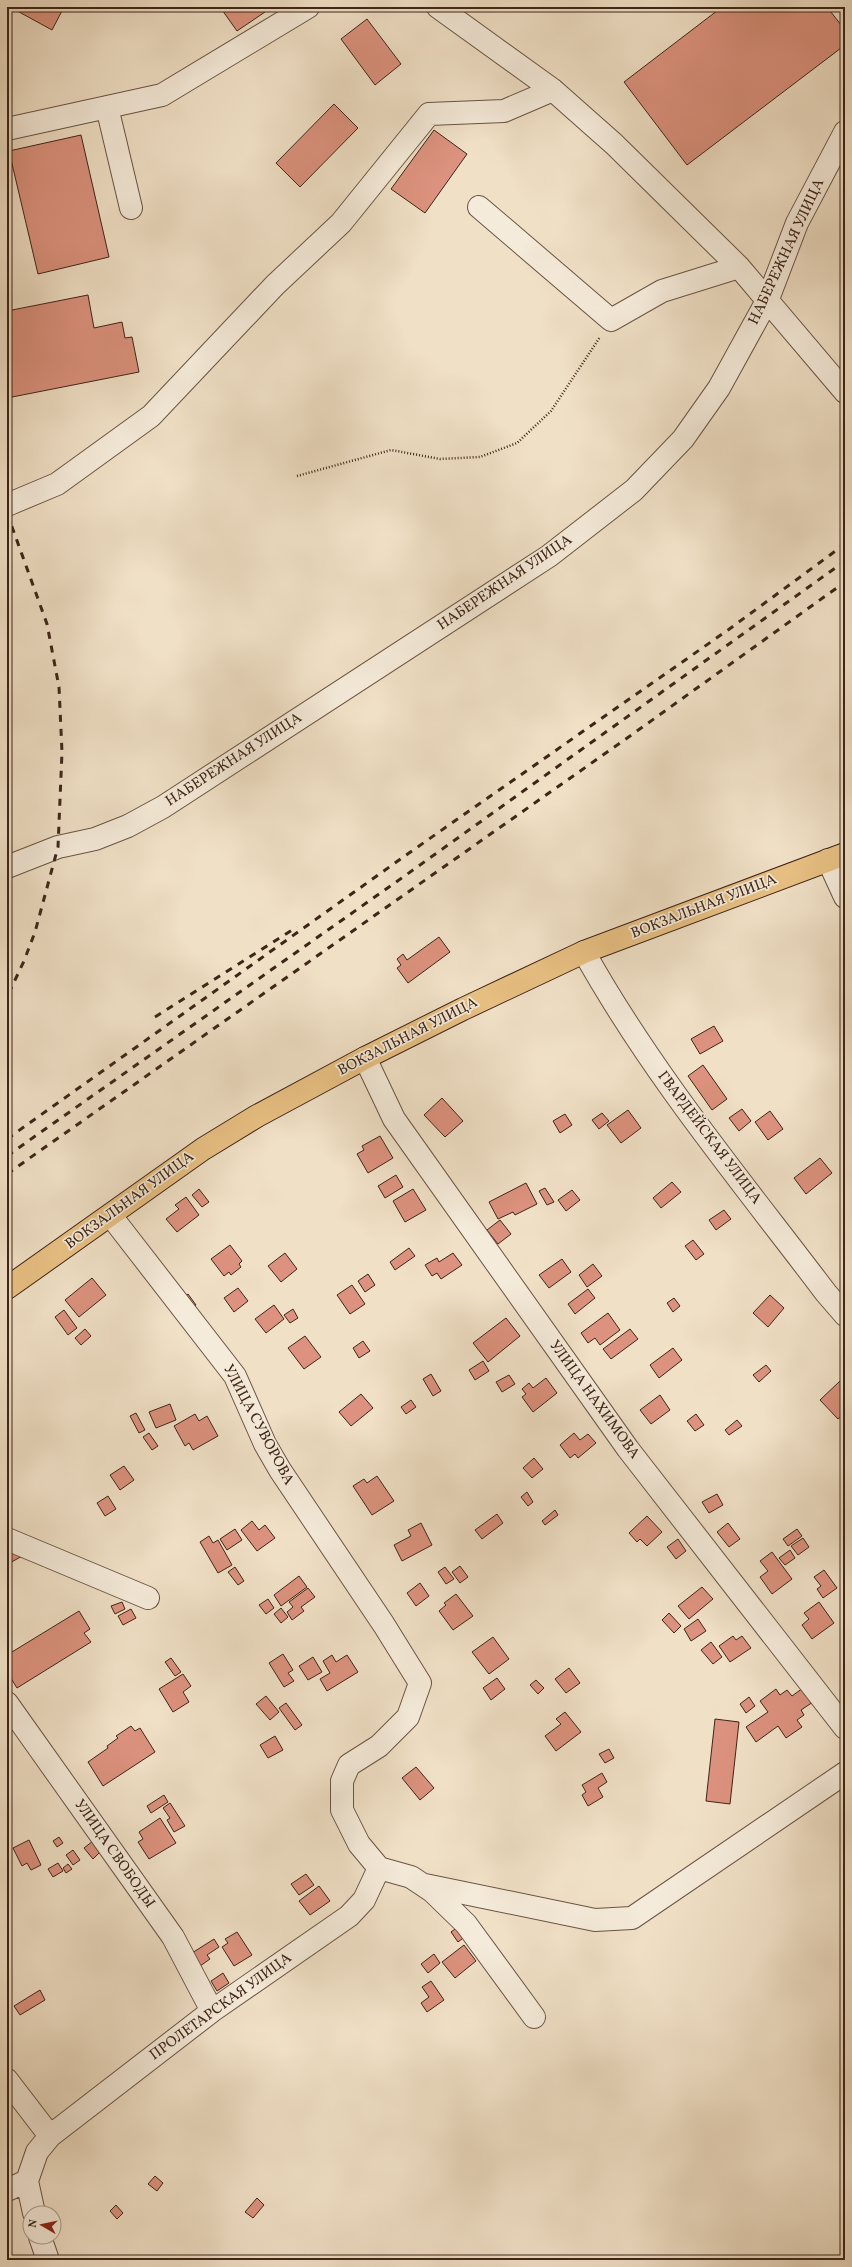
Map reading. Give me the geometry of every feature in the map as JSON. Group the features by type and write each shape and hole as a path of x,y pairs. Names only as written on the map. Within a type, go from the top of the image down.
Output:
{"main road":[{"name":"ВОКЗАЛЬНАЯ УЛИЦА","path":"7,1288 111,1216 203,1149 257,1116 365,1058 463,1009 584,952 836,857"}],"street":[{"path":"7,128 162,95 308,7"},
{"path":"438,7 553,90 614,144 739,267 841,386"},
{"path":"7,505 57,484 151,416 275,285 341,223 429,114 504,111 553,90"},
{"path":"107,107 130,208"},
{"name":"НАБЕРЕЖНАЯ УЛИЦА","path":"7,867 58,847 95,839 128,826 163,807 549,556 634,490 683,439 719,388 768,299 798,223 845,132"},
{"path":"480,207 611,320 662,291 739,267"},
{"path":"836,857 845,897"},
{"name":"ГВАРДЕЙСКАЯ УЛИЦА","path":"584,952 611,1001 642,1048 826,1293 845,1315"},
{"name":"УЛИЦА НАХИМОВА","path":"365,1058 394,1119 628,1449 845,1728"},
{"name":"УЛИЦА СУВОРОВА","path":"111,1216 235,1376 265,1444 280,1470 384,1625 420,1683 408,1717 379,1746 349,1765 342,1781 342,1810 359,1844 379,1868"},
{"path":"7,1539 148,1598"},
{"name":"УЛИЦА СВОБОДЫ","path":"7,1703 173,1937 212,2010"},
{"path":"424,1885 595,1920 632,1918 845,1773"},
{"path":"379,1868 412,1877 432,1891 466,1924 534,2017"},
{"name":"ПРОЛЕТАРСКАЯ УЛИЦА","path":"27,2181 36,2152 50,2136 212,2010 349,1916 364,1900 379,1868"},
{"path":"7,2080 50,2136"},
{"path":"7,2190 27,2181 32,2205"},
{"path":"43,2245 48,2260"}],"path":[{"path":"296,476 391,450 440,459 480,457 517,443 551,411 611,320"}],"building":[{"path":"10,7 64,7 52,30"},
{"path":"220,7 262,7 265,12 237,31"},
{"path":"722,7 827,7 845,30 845,45 687,165 624,82"},
{"path":"367,19 401,64 375,85 341,39"},
{"path":"334,104 358,128 300,187 276,163"},
{"path":"434,130 467,154 425,213 391,189"},
{"path":"81,135 109,257 38,274 9,151"},
{"path":"88,295 94,328 122,322 125,338 132,337 139,372 7,398 7,311"},
{"path":"439,937 450,952 408,983 397,968 401,965 397,959 403,954 407,960"},
{"path":"714,1026 723,1041 700,1054 691,1039"},
{"path":"703,1065 727,1099 712,1110 688,1076"},
{"path":"442,1098 463,1121 445,1137 424,1115"},
{"path":"742,1109 751,1121 739,1131 729,1118"},
{"path":"628,1110 641,1128 621,1143 607,1125"},
{"path":"770,1111 783,1129 768,1140 755,1122"},
{"path":"602,1113 609,1121 599,1129 592,1120"},
{"path":"565,1114 572,1125 560,1133 553,1121"},
{"path":"380,1136 393,1158 368,1173 357,1154 364,1150 362,1146"},
{"path":"820,1158 832,1173 806,1194 794,1178"},
{"path":"396,1175 403,1187 385,1198 378,1186"},
{"path":"672,1182 681,1192 661,1208 653,1198"},
{"path":"526,1183 537,1204 515,1215 513,1212 498,1219 489,1202"},
{"path":"545,1188 554,1202 547,1205 539,1191"},
{"path":"199,1189 209,1202 202,1207 192,1195"},
{"path":"413,1189 426,1210 405,1222 393,1201"},
{"path":"572,1190 580,1200 566,1211 558,1200"},
{"path":"186,1197 199,1215 177,1232 166,1219 179,1209 175,1205"},
{"path":"724,1210 731,1219 716,1230 709,1220"},
{"path":"500,1220 511,1234 498,1244 487,1230"},
{"path":"693,1240 704,1254 696,1260 685,1246"},
{"path":"230,1245 242,1261 239,1264 241,1267 231,1275 229,1272 224,1276 211,1259"},
{"path":"409,1248 415,1256 395,1270 390,1262"},
{"path":"285,1253 297,1269 281,1282 268,1266"},
{"path":"453,1253 462,1265 441,1279 437,1273 432,1276 425,1265 437,1258 439,1262"},
{"path":"562,1259 571,1272 549,1288 539,1275"},
{"path":"593,1264 602,1276 587,1287 579,1275"},
{"path":"368,1274 375,1285 365,1292 358,1281"},
{"path":"92,1278 106,1295 79,1317 65,1300"},
{"path":"352,1285 365,1304 350,1314 337,1295"},
{"path":"238,1288 248,1301 234,1312 224,1298"},
{"path":"588,1289 595,1298 575,1314 568,1304"},
{"path":"188,1294 196,1305 189,1310 181,1299"},
{"path":"770,1295 784,1308 768,1327 753,1313"},
{"path":"674,1298 680,1306 673,1312 667,1303"},
{"path":"274,1305 284,1319 266,1333 255,1319"},
{"path":"293,1309 298,1318 290,1323 284,1315"},
{"path":"64,1310 77,1328 68,1335 55,1317"},
{"path":"608,1313 620,1330 600,1345 595,1338 588,1343 581,1333"},
{"path":"506,1318 520,1336 488,1362 473,1343"},
{"path":"85,1329 91,1336 81,1345 75,1338"},
{"path":"630,1329 638,1339 611,1359 603,1349"},
{"path":"305,1336 321,1357 304,1369 288,1348"},
{"path":"363,1341 370,1351 359,1358 353,1348"},
{"path":"673,1348 682,1360 659,1378 650,1365"},
{"path":"483,1361 489,1371 475,1380 469,1370"},
{"path":"766,1365 771,1371 759,1382 753,1375"},
{"path":"431,1374 441,1391 433,1396 423,1379"},
{"path":"509,1375 515,1384 502,1392 496,1382"},
{"path":"546,1378 557,1393 533,1412 522,1397 526,1394 522,1389 529,1383 533,1388"},
{"path":"840,1381 845,1386 845,1413 838,1419 820,1400"},
{"path":"361,1394 373,1408 351,1426 339,1412"},
{"path":"660,1395 670,1410 651,1424 640,1410"},
{"path":"411,1400 416,1407 406,1414 401,1407"},
{"path":"170,1404 176,1420 156,1428 149,1412"},
{"path":"136,1413 145,1430 139,1433 130,1416"},
{"path":"195,1414 199,1421 207,1416 218,1436 193,1450 189,1443 185,1446 174,1426"},
{"path":"696,1414 704,1425 695,1431 687,1421"},
{"path":"737,1420 742,1426 729,1435 725,1430"},
{"path":"149,1433 158,1446 152,1450 143,1437"},
{"path":"574,1433 580,1440 588,1434 596,1443 578,1458 575,1454 570,1458 560,1445"},
{"path":"534,1458 543,1469 532,1478 523,1468"},
{"path":"124,1466 134,1480 120,1490 110,1475"},
{"path":"377,1476 394,1501 372,1515 353,1486 364,1479 367,1483"},
{"path":"527,1492 533,1502 528,1506 521,1497"},
{"path":"717,1494 723,1505 709,1513 702,1502"},
{"path":"108,1496 116,1509 105,1516 97,1503"},
{"path":"555,1510 558,1515 545,1525 542,1521"},
{"path":"497,1514 503,1523 482,1539 475,1530"},
{"path":"647,1516 662,1532 647,1546 640,1539 637,1542 629,1533"},
{"path":"252,1521 259,1530 265,1525 275,1538 257,1551 241,1530"},
{"path":"421,1523 432,1545 402,1561 394,1545 411,1536 408,1530"},
{"path":"728,1523 740,1539 729,1547 717,1532"},
{"path":"235,1529 242,1540 227,1550 220,1539"},
{"path":"797,1529 802,1536 788,1546 783,1539"},
{"path":"209,1536 213,1543 218,1540 232,1565 218,1573 200,1542"},
{"path":"803,1538 809,1547 798,1555 791,1546"},
{"path":"678,1539 686,1551 676,1559 667,1547"},
{"path":"19,1548 24,1555 8,1564 7,1555"},
{"path":"790,1550 795,1558 785,1565 779,1558"},
{"path":"772,1552 792,1579 772,1594 760,1577 768,1571 760,1561"},
{"path":"460,1566 468,1577 460,1583 452,1572"},
{"path":"235,1567 244,1581 238,1585 228,1572"},
{"path":"445,1567 454,1579 446,1584 438,1572"},
{"path":"824,1570 837,1588 823,1598 817,1589 821,1586 814,1577"},
{"path":"299,1576 307,1587 281,1606 274,1595"},
{"path":"420,1583 429,1596 416,1606 407,1593"},
{"path":"702,1587 713,1599 689,1619 678,1606"},
{"path":"308,1588 315,1597 301,1607 304,1611 292,1620 287,1612 293,1607 289,1602"},
{"path":"456,1594 473,1616 453,1630 439,1611 446,1605 444,1603"},
{"path":"268,1599 274,1608 266,1614 259,1605"},
{"path":"122,1602 125,1609 115,1614 111,1606"},
{"path":"819,1602 834,1623 812,1639 802,1625 809,1619 804,1613"},
{"path":"281,1608 288,1617 281,1623 274,1614"},
{"path":"131,1609 136,1618 123,1625 118,1616"},
{"path":"79,1611 90,1629 84,1633 91,1642 17,1688 7,1672 7,1655"},
{"path":"669,1613 681,1626 674,1633 662,1620"},
{"path":"698,1619 706,1631 691,1641 684,1629"},
{"path":"733,1636 736,1640 742,1636 751,1648 730,1662 719,1646"},
{"path":"493,1637 509,1659 489,1674 472,1652"},
{"path":"711,1642 722,1657 713,1664 701,1650"},
{"path":"283,1654 293,1670 288,1673 294,1681 284,1687 269,1663"},
{"path":"332,1655 336,1662 347,1655 358,1672 327,1691 320,1679 330,1673 323,1661"},
{"path":"313,1657 322,1672 308,1680 299,1666"},
{"path":"171,1658 181,1672 175,1676 165,1662"},
{"path":"569,1668 580,1683 566,1693 555,1679"},
{"path":"183,1674 191,1686 183,1692 189,1702 173,1712 159,1689"},
{"path":"497,1678 505,1689 491,1700 483,1688"},
{"path":"536,1680 544,1688 538,1694 530,1685"},
{"path":"803,1688 813,1702 801,1710 804,1715 797,1720 802,1727 786,1738 778,1726 756,1742 746,1727 768,1712 760,1701 776,1689 780,1695 787,1690 792,1696"},
{"path":"266,1696 279,1712 270,1720 256,1704"},
{"path":"749,1697 755,1706 746,1713 740,1704"},
{"path":"286,1703 302,1725 295,1730 279,1708"},
{"path":"565,1712 581,1732 556,1751 545,1736 561,1724 556,1719"},
{"path":"715,1719 739,1722 730,1804 706,1801"},
{"path":"131,1726 135,1731 140,1728 155,1752 103,1786 88,1762 108,1748 107,1746 118,1738 116,1736"},
{"path":"275,1736 283,1750 268,1758 260,1745"},
{"path":"609,1749 614,1758 605,1763 599,1754"},
{"path":"416,1767 434,1788 420,1800 402,1778"},
{"path":"602,1773 607,1782 598,1788 603,1797 588,1806 582,1795 586,1792 582,1785"},
{"path":"164,1795 168,1802 151,1813 147,1806"},
{"path":"170,1803 185,1826 174,1832 167,1820 170,1818 163,1808"},
{"path":"160,1818 176,1843 149,1859 138,1842 143,1839 139,1832"},
{"path":"59,1837 63,1843 57,1847 53,1841"},
{"path":"29,1840 41,1865 31,1870 27,1863 22,1866 13,1848"},
{"path":"93,1841 101,1851 93,1859 84,1848"},
{"path":"73,1850 80,1860 73,1865 66,1855"},
{"path":"58,1863 63,1871 53,1877 48,1869"},
{"path":"68,1864 72,1869 66,1873 63,1868"},
{"path":"306,1874 314,1885 299,1895 291,1884"},
{"path":"319,1886 330,1901 310,1915 299,1901"},
{"path":"459,1926 467,1935 458,1942 451,1932"},
{"path":"237,1932 252,1955 234,1966 222,1947 228,1943 225,1939"},
{"path":"214,1939 219,1947 207,1955 210,1959 200,1966 192,1953"},
{"path":"464,1945 476,1961 455,1978 442,1962"},
{"path":"434,1954 440,1963 428,1973 421,1964"},
{"path":"223,1973 229,1983 217,1991 211,1981"},
{"path":"431,1981 444,2000 427,2012 421,2003 429,1997 422,1987"},
{"path":"40,1990 45,2000 20,2015 14,2006"},
{"path":"155,2176 163,2183 157,2191 148,2184"},
{"path":"257,2198 264,2205 253,2218 245,2212"},
{"path":"116,2205 123,2213 117,2219 110,2211"}],"railway":[{"path":"7,513 47,624 59,687 62,752 58,847 35,932 24,961 7,997"},
{"path":"7,1139 409,853 728,630 845,544"},
{"path":"7,1156 406,875 845,561"},
{"path":"7,1174 630,736 845,582"},
{"path":"155,1017 297,927"}]}
